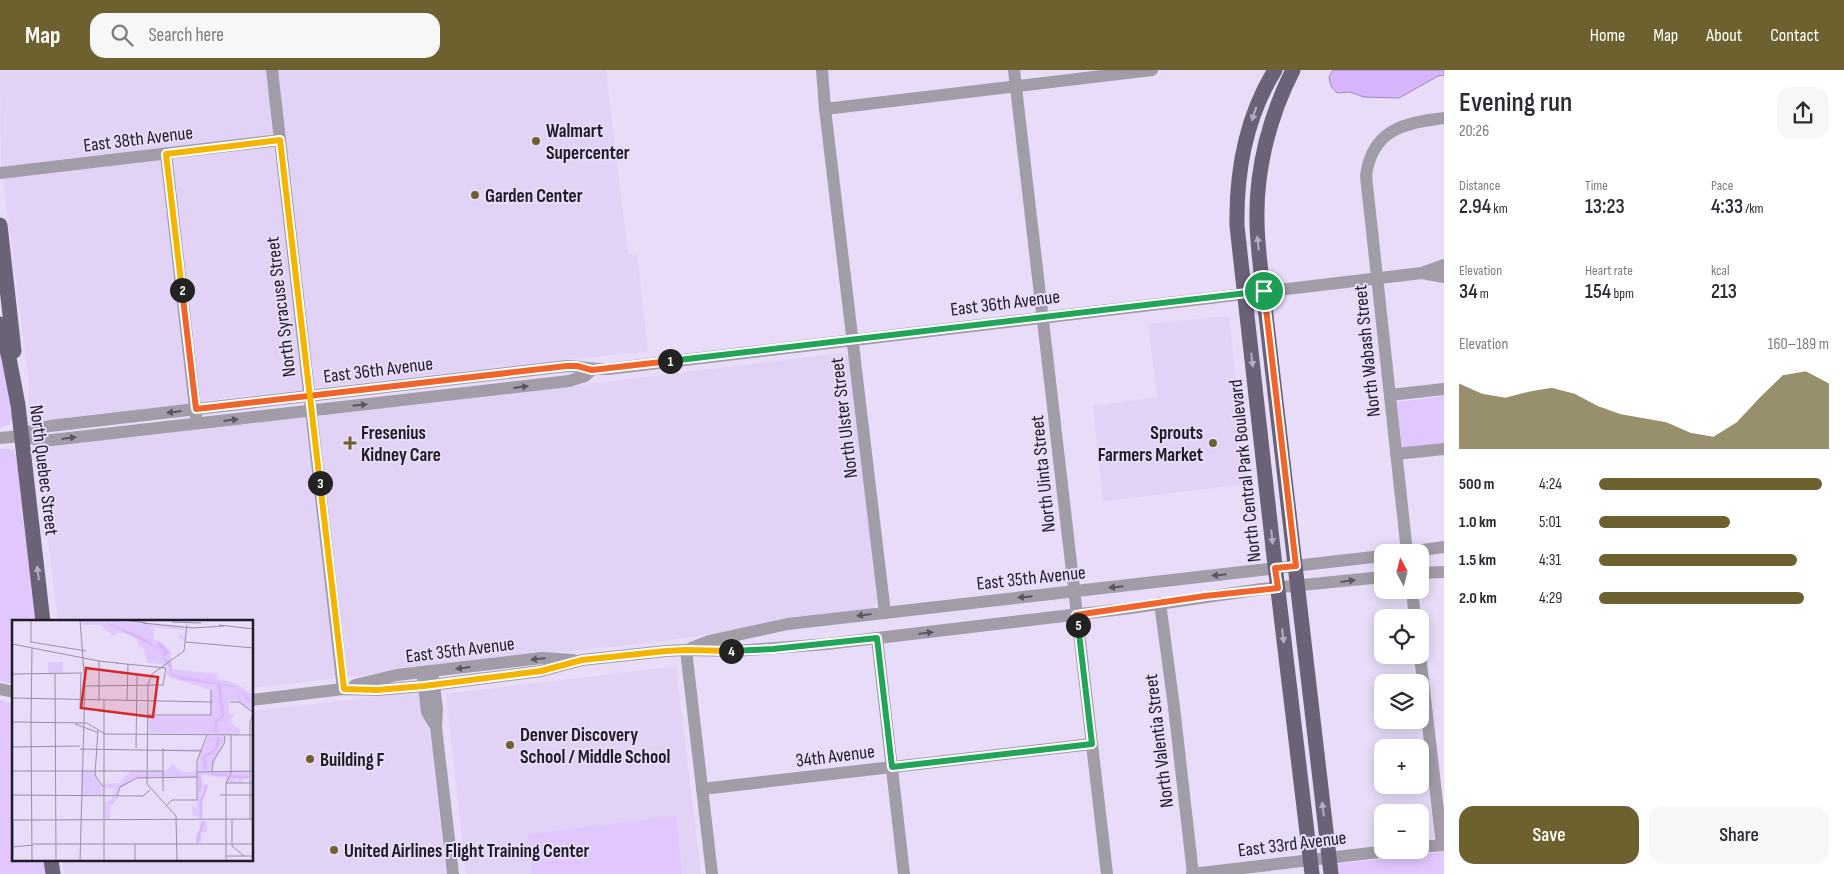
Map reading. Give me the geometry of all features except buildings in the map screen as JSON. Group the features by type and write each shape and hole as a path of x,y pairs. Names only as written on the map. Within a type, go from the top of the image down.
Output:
{"main road":[{"name":"North Central Park Boulevard","path":"1275,70 1264,88 1252,119 1239,175 1237,226 1311,867"},
{"name":"North Central Park Boulevard","path":"1293,70 1272,121 1259,180 1256,221 1331,874"},
{"path":"0,225 12,323 18,405"},
{"name":"North Quebec Street","path":"0,324 18,405 43,620"}],"street":[{"name":"North Syracuse Street","path":"272,70 344,689"},
{"name":"North Ulster Street","path":"822,70 825,109 885,613"},
{"name":"North Uinta Street","path":"1014,70 1107,874"},
{"path":"825,109 1152,70"},
{"name":"North Wabash Street","path":"1407,544 1366,186 1367,167 1375,147 1384,136 1399,126 1418,121 1444,118"},
{"name":"East 38th Avenue","path":"0,173 280,140"},
{"path":"166,154 197,424"},
{"name":"East 36th Avenue","path":"21,436 36,429 50,426 567,366 577,366 592,370 852,340 1422,273 1444,265"},
{"name":"East 36th Avenue","path":"1422,273 1444,277"},
{"name":"East 36th Avenue","path":"0,438 21,436 38,440 52,440 197,424 569,381 585,376 592,370"},
{"path":"1390,394 1444,389"},
{"path":"1396,454 1444,448"},
{"path":"1429,549 1444,547"},
{"name":"East 35th Avenue","path":"686,650 709,641 777,626 1374,557"},
{"path":"1429,573 1444,572"},
{"name":"East 35th Avenue","path":"254,700 344,689 381,679 428,672 542,658 582,660 686,650 773,649 1076,615 1278,588 1374,578"},
{"name":"North Valentia Street","path":"1160,603 1174,707 1192,874"},
{"path":"877,638 904,874"},
{"path":"686,650 712,874"},
{"name":"East 35th Avenue","path":"344,689 377,690 429,685 541,671 582,660"},
{"path":"1421,664 1443,845 1429,846"},
{"path":"428,672 428,712 436,727 453,874"},
{"name":"34th Avenue","path":"702,789 1092,744"},
{"name":"East 33rd Avenue","path":"1192,874 1311,867 1329,858 1374,853"}],"shaded area":[{"path":"0,70 606,70 628,255 637,254 648,351 204,401 182,406 38,421 32,418 29,411 29,385 1,163"},
{"path":"1333,70 1444,70 1444,75 1438,76 1399,98 1364,97 1350,92 1337,93 1331,86 1329,77"},
{"path":"1226,316 1229,318 1248,484 1103,501 1093,406 1157,397 1148,324"},
{"path":"0,349 12,418 10,424 0,428"},
{"path":"840,353 848,356 877,602 871,609 657,642 254,688 254,620 58,620 38,460 41,446 526,392"},
{"path":"1444,396 1444,444 1402,449 1397,402"},
{"path":"0,449 10,449 16,454 37,620 12,620 12,684 0,681"},
{"path":"676,666 701,874 466,874 446,694"},
{"name":"United Airlines Flight Training Center","path":"415,692 420,693 430,737 446,874 64,874 63,862 254,862 254,711"},
{"path":"0,700 12,703 12,862 44,862 46,874 0,874"},
{"path":"676,816 682,874 532,874 528,834"},
{"path":"1444,852 1444,874 1338,874 1337,864 1382,859 1429,859 1429,854"}],"place":[{"name":"Walmart Supercenter","path":"536,141"},
{"name":"Garden Center","path":"475,195"},
{"name":"Fresenius Kidney Care","path":"350,443"},
{"name":"Sprouts Farmers Market","path":"1213,443"},
{"name":"Denver Discovery School / Middle School","path":"510,745"},
{"name":"Building F","path":"310,759"},
{"name":"United Airlines Flight Training Center","path":"334,850"}],"route":[{"path":"1264,291 592,370 577,366 567,366 310,396 298,398 196,409 166,154 280,140 302,336 310,396 344,689 377,690 424,686 541,671 582,660 666,651 773,649 877,638 892,767 1092,744 1076,615 1205,596 1278,588 1275,568 1296,566 1264,291"}]}
